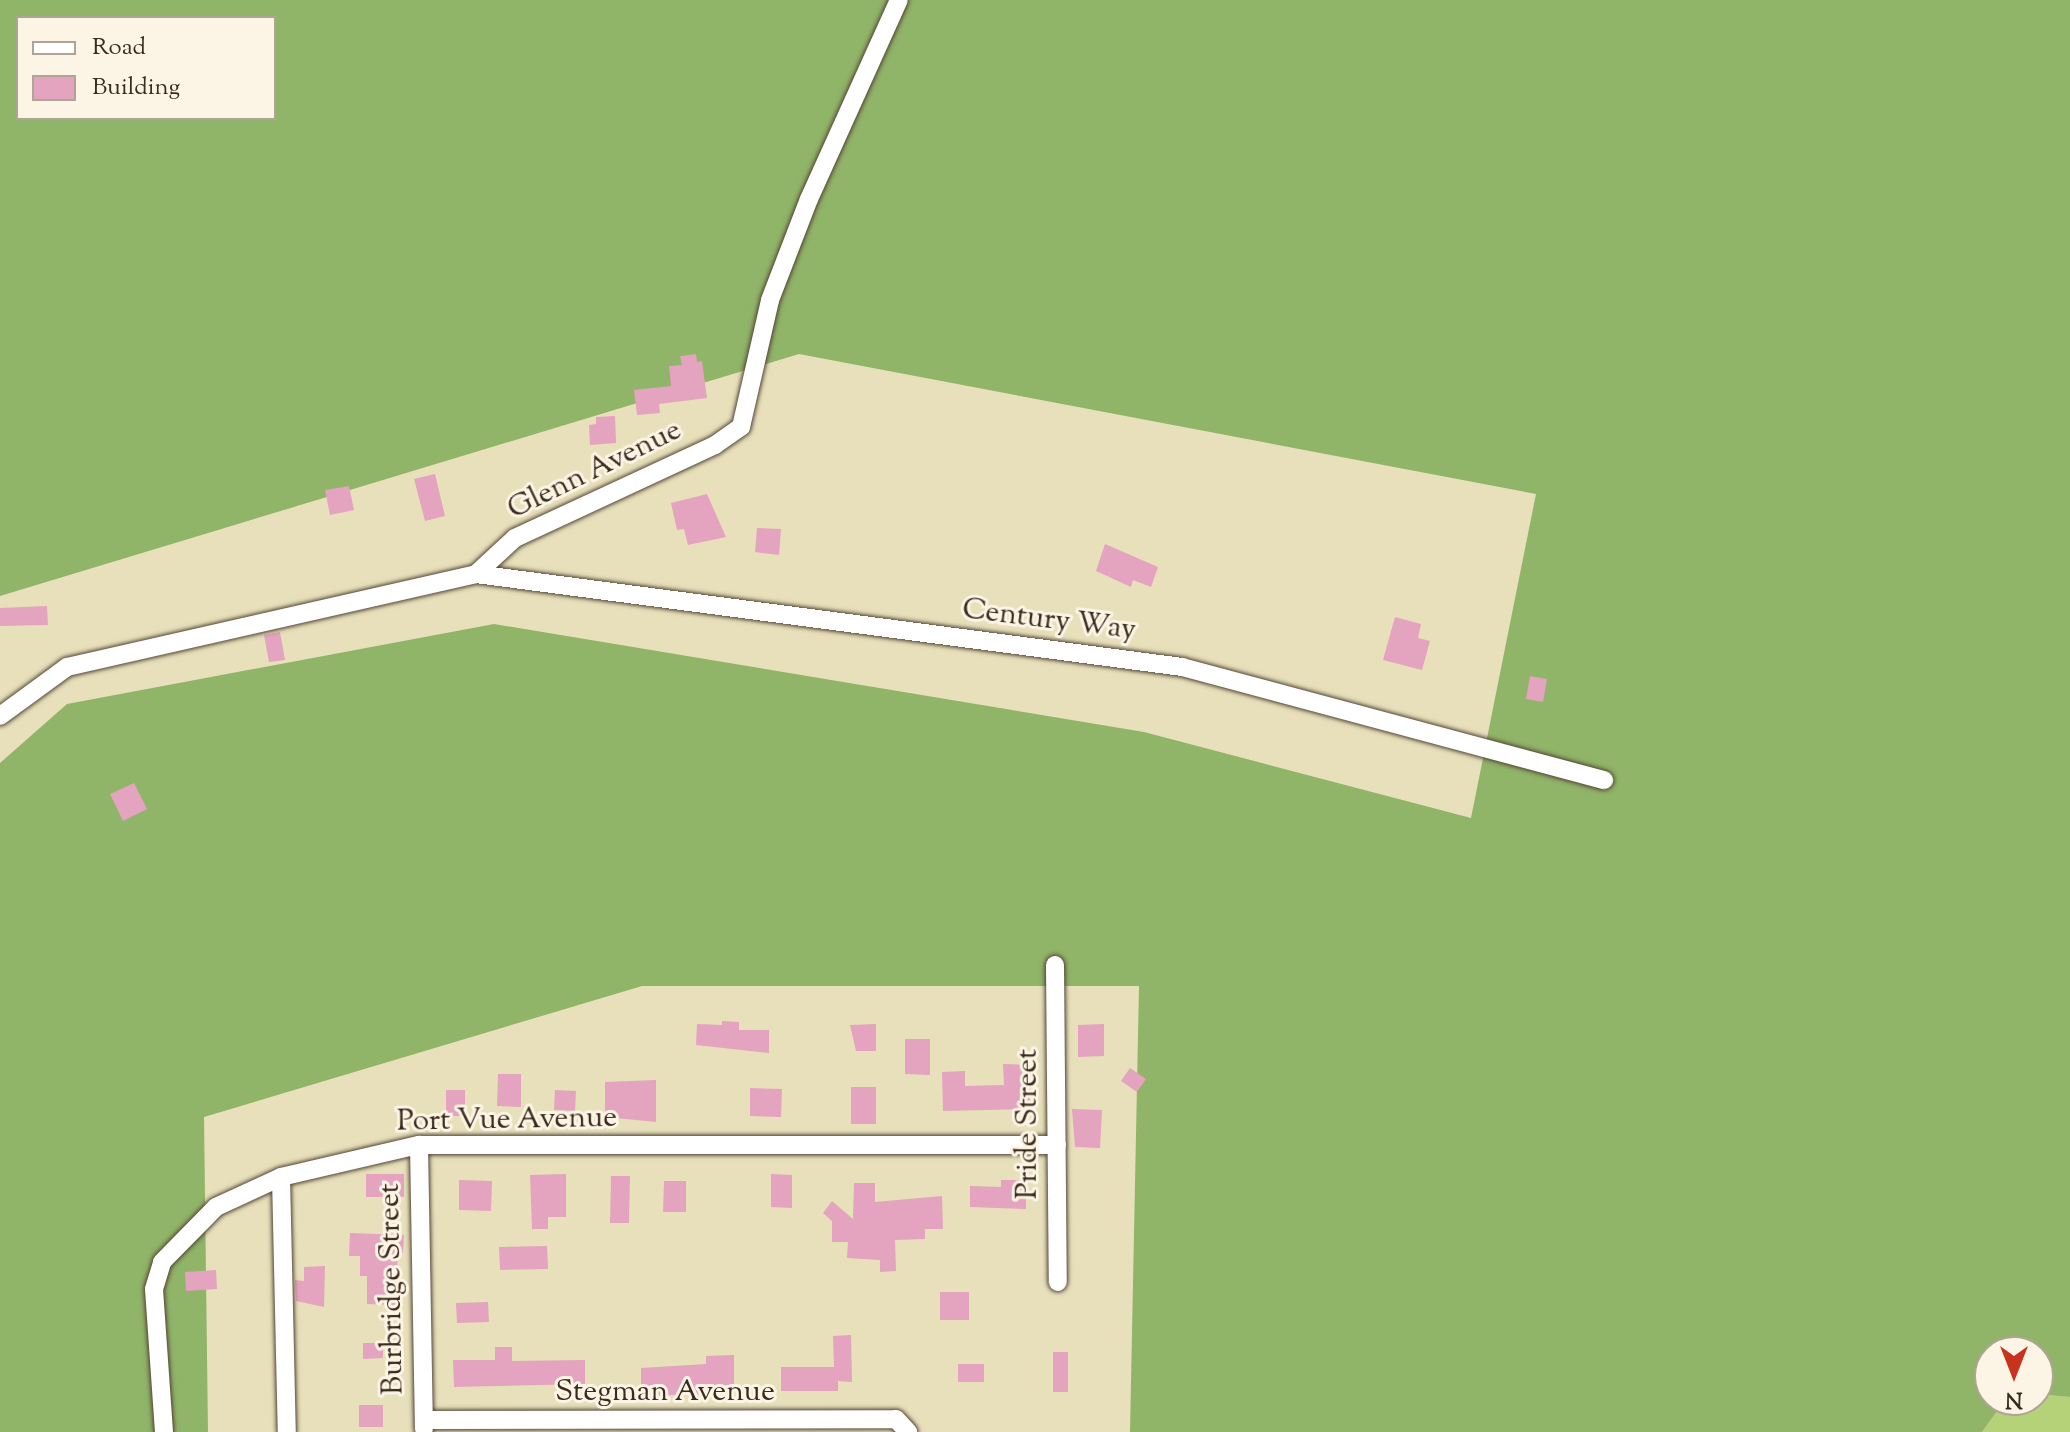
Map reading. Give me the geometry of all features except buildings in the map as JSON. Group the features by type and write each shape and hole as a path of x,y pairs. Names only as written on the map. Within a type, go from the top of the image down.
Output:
{"street":[{"name":"Glenn Avenue","path":"0,716 67,667 476,574 515,538 715,445 741,427 770,300 809,199 899,0"},
{"name":"Century Way","path":"476,574 1182,667 1604,780"},
{"name":"Pride Street","path":"1055,965 1058,1282"},
{"name":"Port Vue Avenue","path":"164,1432 154,1289 162,1262 216,1207 281,1177 419,1145 1057,1145"},
{"name":"Burbridge Street","path":"419,1145 424,1426"},
{"path":"281,1177 287,1432"},
{"name":"Stegman Avenue","path":"424,1426 675,1427 896,1419 906,1428"}],"green space":[{"path":"0,0 2070,0 2070,1397 2054,1396 2054,1336 1974,1336 1974,1416 1994,1416 1982,1432 1130,1432 1139,986 642,986 204,1117 208,1432 0,1432 0,763 67,704 494,624 1144,732 1471,818 1536,494 799,354 0,596"},
{"path":"2054,1396 2070,1397 2070,1432 1982,1432 1994,1416 2054,1416"}]}
